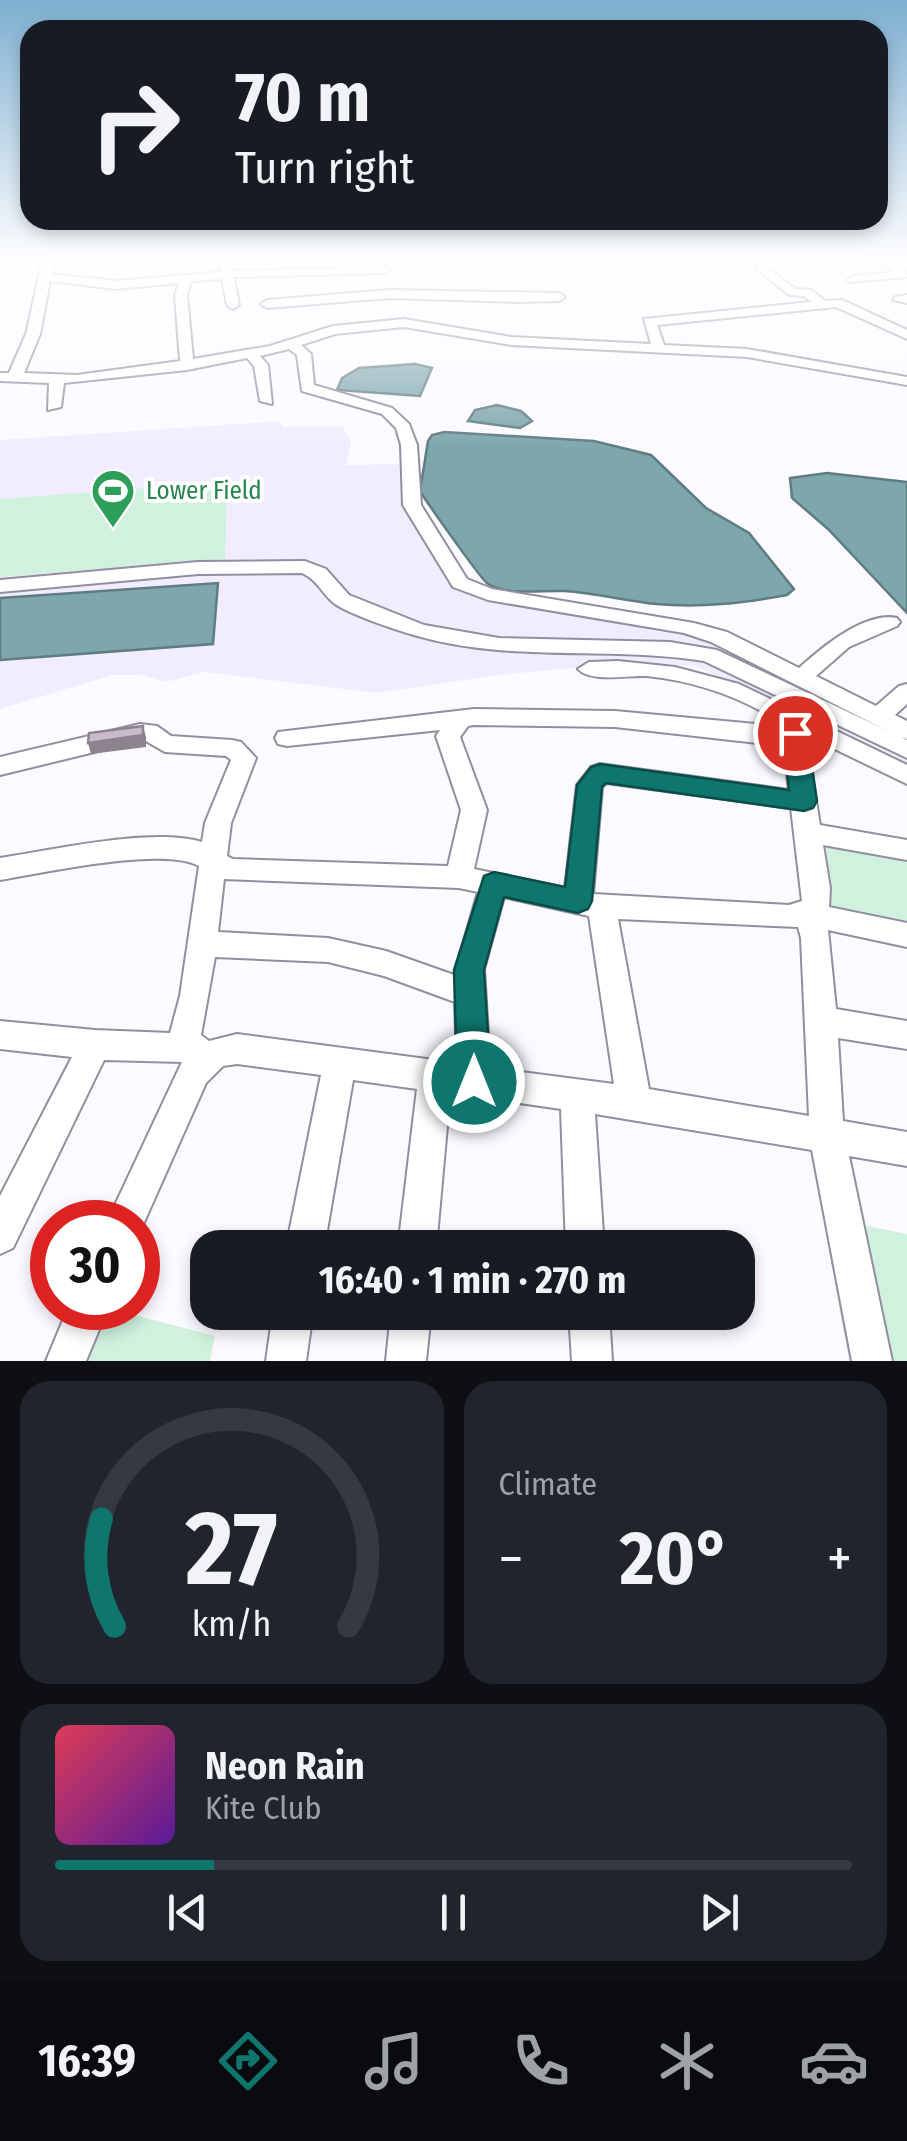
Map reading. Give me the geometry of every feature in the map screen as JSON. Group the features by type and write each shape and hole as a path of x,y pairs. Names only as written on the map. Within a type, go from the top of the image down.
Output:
{"street":[{"path":"35,323 7,378 56,379 187,366 293,345 333,330 399,323"},
{"path":"183,323 187,366"},
{"path":"407,323 511,341 747,353 907,382"},
{"path":"649,323 659,348"},
{"path":"881,323 907,335"},
{"path":"293,345 304,354 307,388 387,410 403,427 409,445 412,506 460,583 488,594 687,626 734,644 907,730"},
{"path":"250,354 261,365 267,400"},
{"path":"53,407 56,379"},
{"path":"0,586 198,568 305,568 319,573 342,600 419,630 498,644 670,649 709,655 907,750"},
{"path":"802,677 841,642 890,622"},
{"path":"589,669 626,667 710,682 765,702 800,734 816,888 816,904 808,914"},
{"path":"880,716 907,691"},
{"path":"459,877 474,810 448,736 467,710"},
{"path":"287,738 467,710 800,734 907,775"},
{"path":"0,766 140,732 149,732 174,746 232,748 244,758 218,824 202,944 182,1046"},
{"path":"634,1103 590,904 590,785 600,773 804,801"},
{"path":"808,833 907,850"},
{"path":"2,874 178,847 194,850 212,863 248,872 459,877 590,904 789,917 808,914 907,935"},
{"path":"474,1082 474,1024 469,994 472,952 494,884"},
{"path":"808,914 816,938 827,1136 872,1361"},
{"path":"202,944 328,950 386,964 469,994"},
{"path":"820,1021 907,1035"},
{"path":"0,1035 95,1045 237,1049 340,1062 634,1103 907,1150"},
{"path":"0,1236 95,1045"},
{"path":"136,1200 194,1073 204,1058 219,1050"},
{"path":"308,1230 340,1062"},
{"path":"419,1230 435,1075"},
{"path":"577,1096 585,1230"},
{"path":"66,1361 79,1330"},
{"path":"286,1361 291,1330"},
{"path":"406,1361 409,1330"},
{"path":"590,1330 592,1361"}],"shaded area":[{"path":"281,421 282,427 343,426 351,442 346,465 401,464 404,479 475,592 639,612 655,631 699,637 907,735 907,769 696,666 635,663 498,675 377,693 205,672 166,682 142,675 113,675 0,709 0,440"}],"green space":[{"name":"Lower Field","path":"227,482 225,559 0,577 0,499"},
{"path":"816,840 907,855 907,924 826,912"},
{"path":"823,1217 907,1234 907,1361 849,1361"},
{"path":"160,1322 215,1336 210,1361 71,1361 83,1330 160,1330"}],"water":[{"path":"415,364 432,368 420,396 337,390 342,378 359,368"},
{"path":"497,405 521,411 532,421 520,428 468,421 475,410"},
{"path":"444,432 594,441 651,455 706,508 749,533 794,589 787,595 771,598 690,605 496,588 476,570 420,491 428,441 432,435"},
{"path":"827,473 907,482 907,613 828,529 792,498 790,478"},
{"path":"218,583 213,644 0,660 0,598"}],"building":[{"path":"143,726 143,735 88,743 89,733"}],"place":[{"name":"Lower Field","path":"113,529"}],"route":[{"path":"474,1082 469,970 494,884 578,901 590,785 600,773 804,801 795,733"}]}
